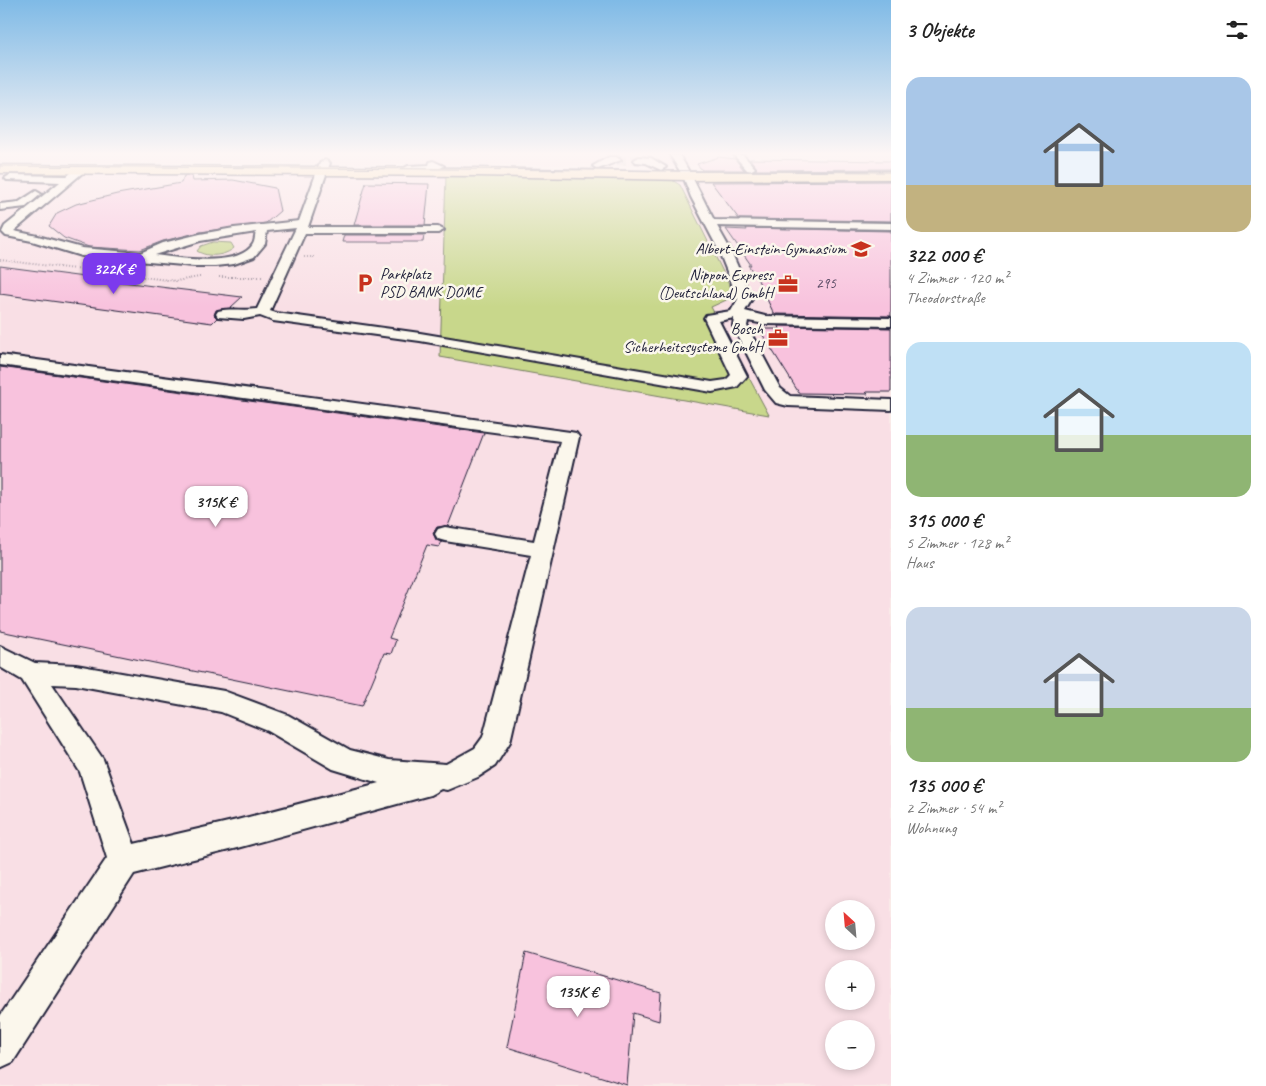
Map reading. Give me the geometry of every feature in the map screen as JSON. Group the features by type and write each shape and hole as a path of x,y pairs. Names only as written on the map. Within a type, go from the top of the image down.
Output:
{"street":[{"path":"0,207 15,206"},
{"path":"37,206 9,228 10,234 34,238 81,252 210,264 236,260 250,254 256,249 263,236 262,228"},
{"path":"262,312 267,306 310,206"},
{"path":"700,206 724,249 744,299 739,314 740,326 773,390 782,399 801,403 891,405"},
{"path":"709,223 891,226"},
{"path":"143,257 148,252 190,240 262,228 438,230"},
{"path":"322,245 327,230"},
{"path":"235,303 248,302 259,298 265,284 269,280 280,277"},
{"path":"223,314 244,315 262,312 273,317 420,338 712,386 730,384 739,376 711,318 739,314 765,320 891,322"},
{"path":"0,360 570,437 496,742 485,757 468,768 447,777 237,834 124,861 0,1049"},
{"path":"444,534 543,550"},
{"path":"1,657 31,673 76,675 224,702 278,723 343,760 389,774 447,777"},
{"path":"31,673 93,768 124,861"}],"path":[{"path":"0,260 176,281 201,277"},
{"path":"50,269 54,267"},
{"path":"211,277 280,277"},
{"path":"172,285 176,281"}],"shaded area":[{"path":"0,206 891,206 891,1086 0,1086"}],"green space":[{"path":"445,206 690,206 735,296 711,307 769,415 440,357"},
{"path":"213,242 231,243 234,248 226,253 216,255 206,255 197,251 201,246"}],"building":[{"path":"72,206 279,206 280,211 266,223 200,232 163,241 140,250 89,247 64,238 49,226 57,213"},
{"path":"360,206 427,206 425,225 354,225"},
{"path":"729,206 891,206 891,221 739,219"},
{"path":"746,228 891,231 891,316 774,314 756,276 748,265 751,265 726,229 747,230"},
{"path":"344,235 424,235 423,242 342,242"},
{"path":"0,266 242,297 230,308 216,310 214,315 217,318 212,323 0,294"},
{"path":"779,326 891,328 891,392 866,392 868,394 799,393 759,329 780,329"},
{"path":"0,367 484,433 448,526 437,527 433,533 436,540 442,542 439,547 427,545 389,638 396,640 391,654 384,653 362,706 0,631"},
{"path":"526,953 661,993 659,1021 633,1013 627,1085 507,1047"}],"place":[{"name":"Albert-Einstein-Gymnasium","path":"861,249"},
{"name":"Parkplatz PSD BANK DOME","path":"365,283"},
{"name":"Nippon Express (Deutschland) GmbH","path":"788,284"},
{"name":"Bosch Sicherheitssysteme GmbH","path":"778,338"}]}
